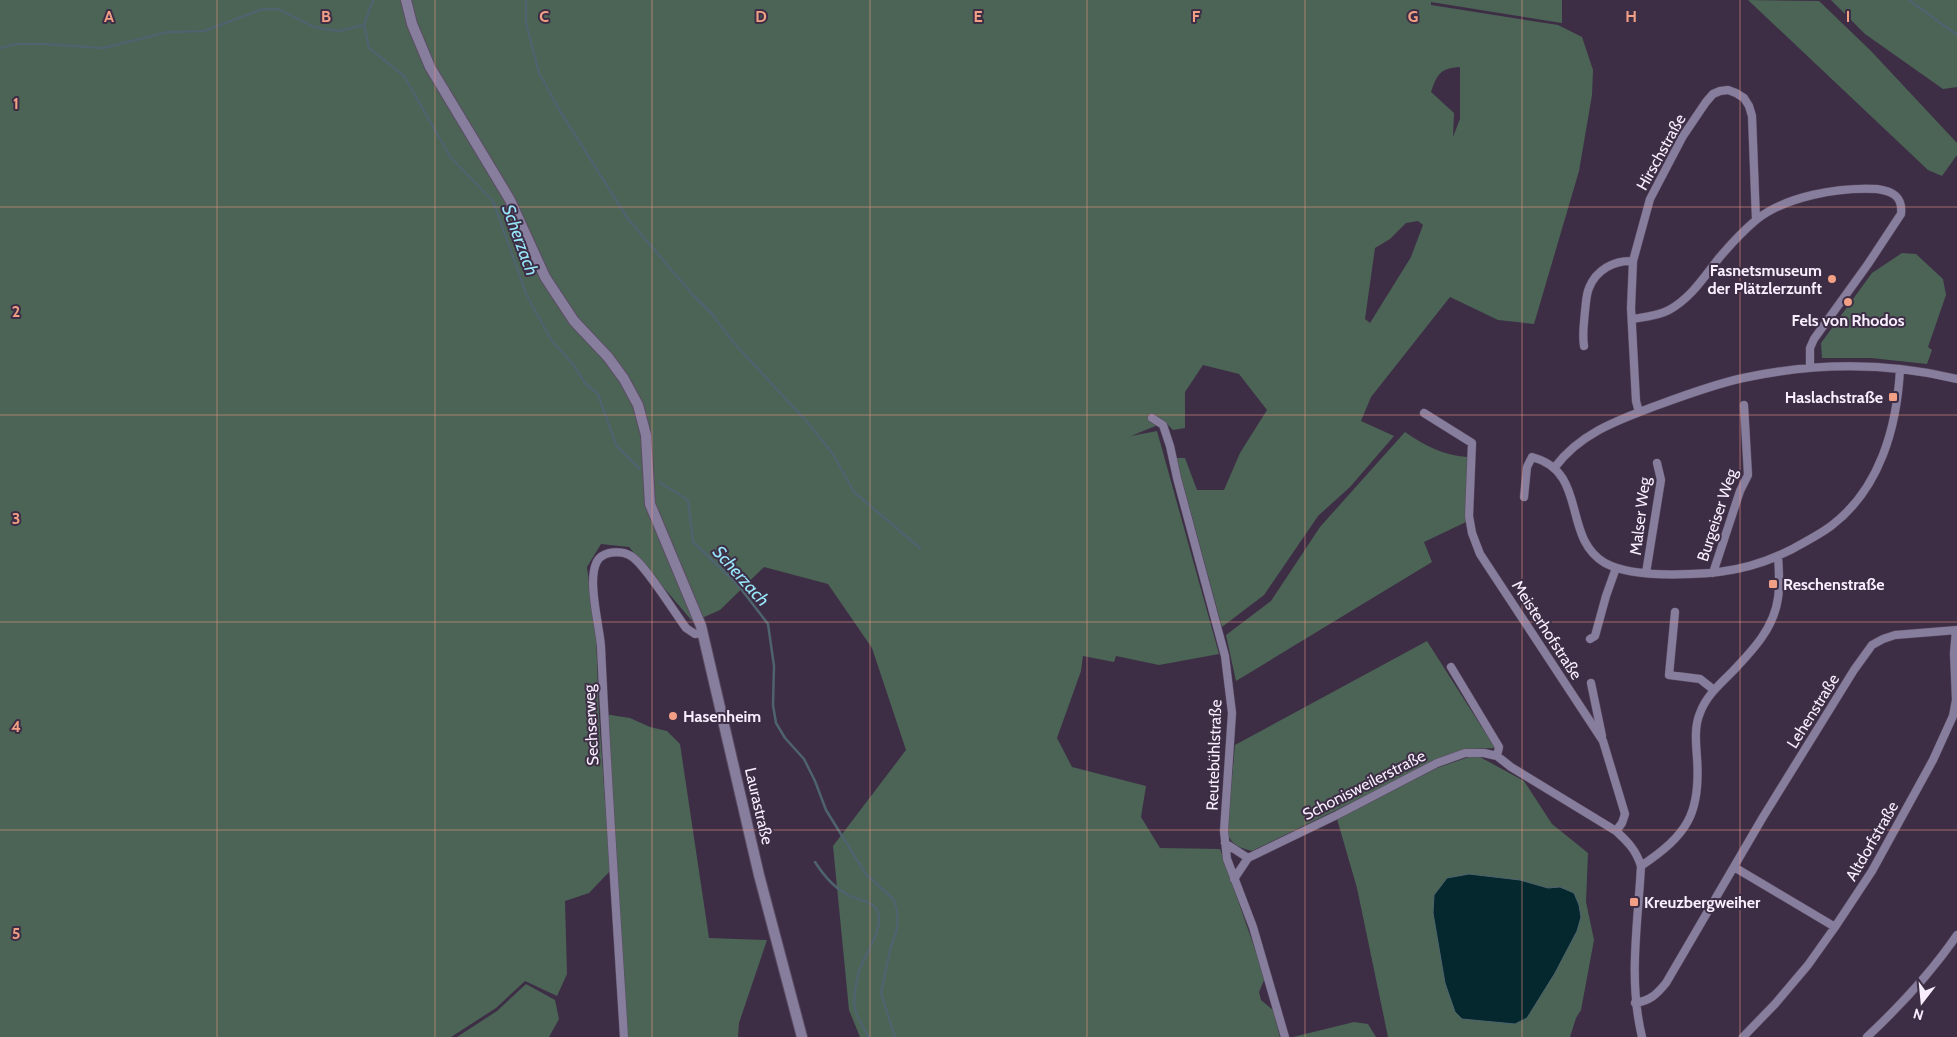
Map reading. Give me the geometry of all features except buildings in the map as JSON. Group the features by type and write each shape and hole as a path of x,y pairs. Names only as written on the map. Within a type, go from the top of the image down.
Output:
{"street":[{"name":"Laurastraße","path":"406,0 412,24 430,67 510,200 545,277 574,321 608,358 624,379 638,406 646,434 650,504 658,527 684,582 703,633 753,848 802,1037"},
{"name":"Hirschstraße","path":"1639,412 1636,402 1632,318 1633,261 1650,199 1679,144 1706,102 1713,94 1720,91 1728,90 1744,98 1752,116 1756,220"},
{"path":"1632,318 1651,317 1669,310 1688,296 1737,238 1756,220 1787,204 1809,196 1839,190 1889,190 1898,196 1902,208 1901,214 1814,339 1810,348 1810,367"},
{"path":"1584,346 1582,335 1588,289 1597,275 1608,266 1623,260 1633,261"},
{"path":"1555,467 1573,446 1594,432 1687,394 1734,380 1810,367 1850,366 1900,369 1930,373 1957,380"},
{"path":"1524,497 1527,467 1532,456 1544,460 1555,467 1568,486 1583,540 1595,555 1616,568 1646,573 1713,574 1745,569 1778,556 1831,526 1863,494 1877,471 1894,425 1900,369"},
{"name":"Burgeiser Weg","path":"1713,574 1740,491 1748,475 1744,405"},
{"name":"Meisterhofstraße","path":"1424,413 1472,443 1469,516 1472,533 1480,554 1603,741"},
{"name":"Reutebühlstraße","path":"1152,418 1163,425 1170,446 1176,478 1225,656 1232,713 1224,831 1227,860 1253,927 1285,1037"},
{"name":"Malser Weg","path":"1646,573 1661,480 1657,462"},
{"name":"Sechserweg","path":"624,1037 600,636 592,575 594,564 602,556 612,552 620,552 631,556 643,567 686,628 695,634 703,633"},
{"path":"1642,1037 1635,1004 1633,978 1641,866 1672,843 1684,828 1692,813 1698,796 1696,726 1699,714 1714,690 1749,655 1771,624 1778,595 1778,556"},
{"path":"1590,640 1595,636 1616,568"},
{"path":"1675,612 1669,675 1700,679 1714,690"},
{"name":"Lehenstraße","path":"1635,1004 1647,1002 1657,994 1666,982 1854,670 1872,645 1895,635 1957,630"},
{"name":"Altdorfstraße","path":"1743,1037 1775,1004 1808,965 1835,927 1872,871 1946,735 1953,716 1956,700 1954,653 1957,630"},
{"path":"1451,667 1499,747 1497,756"},
{"name":"Meisterhofstraße","path":"1591,684 1603,741 1625,814 1622,823 1616,831"},
{"name":"Schonisweilerstraße","path":"1248,858 1337,815 1437,763 1465,753 1484,752 1497,756 1511,767 1616,831 1634,848 1641,866"},
{"path":"1225,843 1248,858 1234,880"},
{"path":"1734,867 1835,927"},
{"path":"1868,1037 1910,995 1957,935"}],"shaded area":[{"path":"0,0 1562,0 1562,23 1431,2 1431,5 1558,25 1582,37 1593,70 1592,95 1579,171 1534,324 1498,320 1450,297 1371,397 1361,421 1394,436 1350,487 1318,516 1264,595 1222,627 1176,458 1185,458 1197,490 1224,490 1240,453 1267,410 1239,374 1203,365 1185,392 1185,428 1173,430 1165,422 1131,436 1157,431 1219,654 1159,665 1116,656 1114,662 1083,656 1081,671 1057,738 1072,767 1146,786 1141,817 1160,848 1220,849 1265,978 1259,992 1261,1000 1273,1010 1280,1037 860,1037 849,1010 833,846 906,750 872,648 828,584 764,567 720,610 693,622 629,547 601,544 587,567 596,636 599,715 610,871 589,893 565,901 567,974 557,996 525,981 496,1008 451,1037 0,1037","holes":["1460,67 1460,119 1453,137 1454,113 1431,92 1440,74 1448,69","1418,221 1423,225 1411,257 1370,323 1365,319 1375,248 1390,239 1406,223"]},
{"path":"1748,0 1819,1 1871,51 1957,143 1957,155 1942,176 1928,170"},
{"path":"1831,0 1957,0 1957,87 1943,89 1865,34"},
{"path":"1902,253 1916,254 1943,279 1946,295 1928,347 1932,350 1927,364 1871,358 1822,358 1821,343 1872,273"},
{"path":"1405,432 1435,449 1467,457 1471,478 1466,522 1424,542 1432,562 1236,681 1226,635 1271,601 1320,527"},
{"path":"1427,641 1495,748 1472,749 1445,757 1252,851 1234,843 1227,833 1235,745"},
{"path":"604,714 630,718 650,727 667,731 680,744 709,938 767,940 739,1023 738,1037 624,1037"},
{"path":"1469,757 1480,757 1524,781 1552,824 1588,853 1586,902 1594,940 1581,1010 1576,1018 1570,1037 1388,1037 1357,888 1337,819 1437,768"},
{"path":"1469,874 1520,880 1548,888 1560,887 1574,893 1579,905 1581,917 1577,931 1555,973 1527,1018 1515,1024 1462,1019 1455,1012 1445,983 1433,913 1434,895 1447,878"},
{"path":"526,984 555,1000 559,1019 549,1037 457,1037 497,1011"},
{"path":"1354,1022 1368,1024 1376,1037 1293,1037"}],"waterway":[{"name":"Scherzach","path":"373,0 364,25 369,48 404,76 451,158 493,201 527,296 552,341 573,364 585,383 598,394 616,445 640,469"},
{"path":"526,0 526,23 539,73 560,111 628,219 693,295 712,314 733,342 809,424 833,454 854,492 920,548"},
{"path":"1909,0 1957,35"},
{"path":"0,48 16,44 103,48 168,32 204,31 263,9 278,9 314,27 338,31 364,25"},
{"name":"Scherzach","path":"659,482 688,500 693,542 738,585 768,624 774,666 773,705 776,723 785,738 804,759 826,810 865,873 893,899 897,910 897,929 890,950 881,993 895,1037"},
{"name":"Scherzach","path":"815,862 839,890 868,902 877,910 879,924 859,971 854,1005 869,1037"}],"place":[{"name":"Fasnetsmuseum der Plätzlerzunft","path":"1832,279"},
{"name":"Fels von Rhodos","path":"1848,302"},
{"name":"Haslachstraße","path":"1893,397"},
{"name":"Reschenstraße","path":"1773,584"},
{"name":"Hasenheim","path":"673,716"},
{"name":"Kreuzbergweiher","path":"1634,902"}]}
